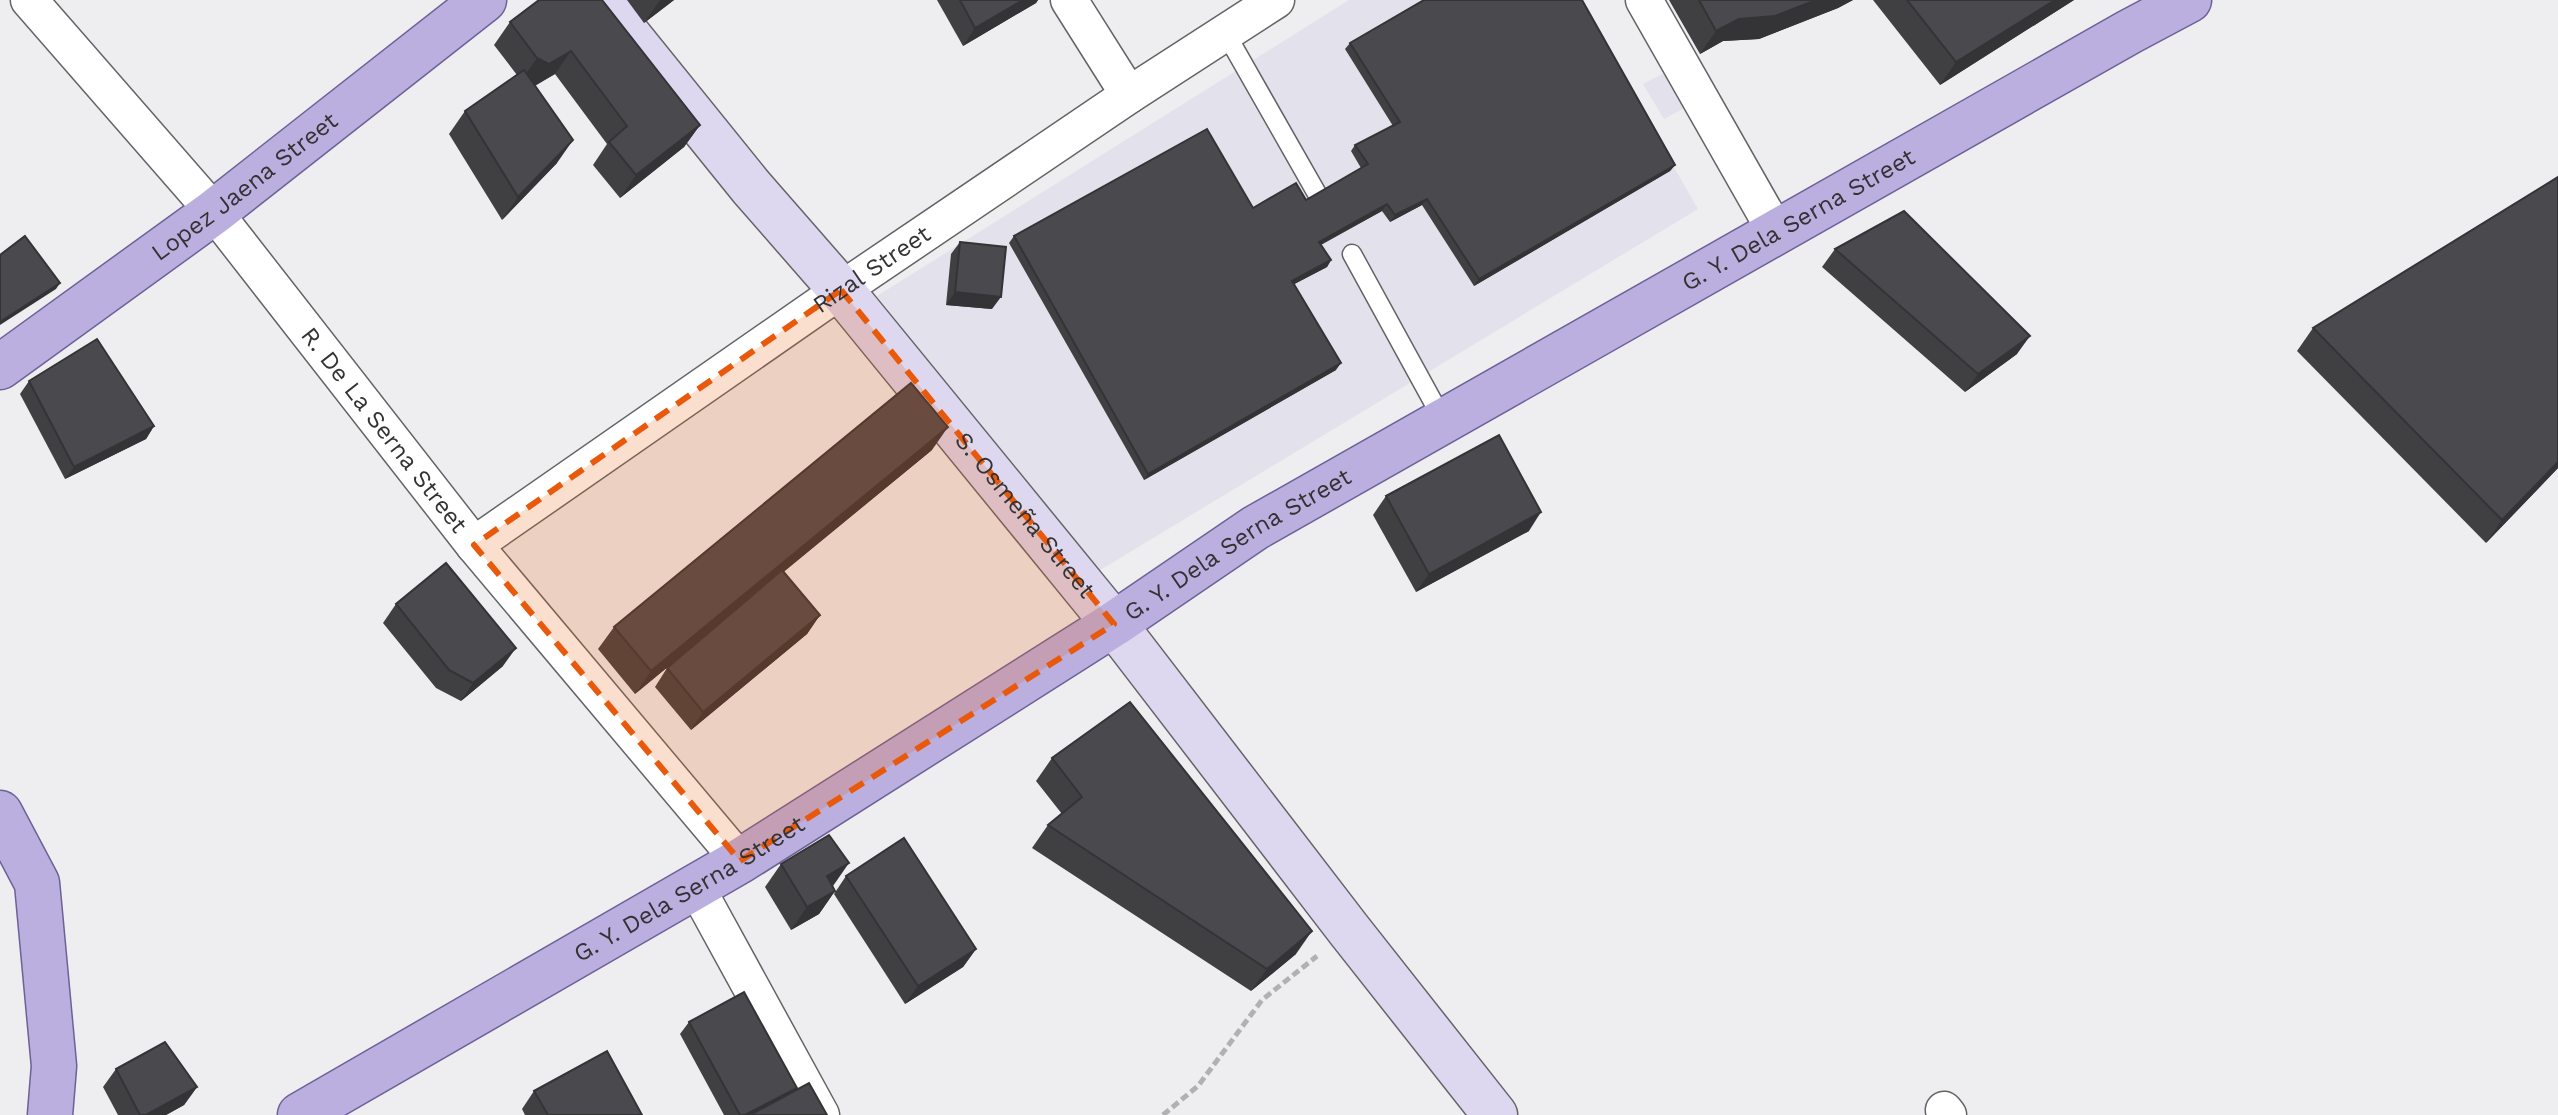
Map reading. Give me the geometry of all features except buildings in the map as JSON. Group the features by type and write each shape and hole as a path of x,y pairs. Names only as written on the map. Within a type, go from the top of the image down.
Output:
{"main road":[{"name":"Lopez Jaena Street","path":"0,367 214,212 484,0"},
{"name":"G. Y. Dela Serna Street","path":"300,1115 740,861 1114,624 1255,528 2189,0"},
{"path":"0,813 37,883 54,1066 50,1115"}],"street":[{"name":"R. De La Serna Street","path":"29,0 214,212 474,545 740,861"},
{"name":"S. Osmeña Street","path":"600,0 1114,624 1495,1115"},
{"path":"1069,0 1129,95"},
{"name":"Rizal Street","path":"474,545 841,290 1129,95 1276,0"},
{"path":"1644,0 1776,232"},
{"path":"695,885 821,1115"}],"lane":[{"path":"1225,32 1329,215"},
{"path":"1352,254 1443,420"}],"path":[{"path":"1163,1115 1198,1086 1262,1000 1349,930"}],"highlighted area":[{"path":"841,290 1114,624 740,861 474,545"}],"shaded area":[{"path":"1349,0 1578,0 1698,209 1092,575 877,296"},
{"path":"1674,68 1694,103 1664,119 1643,84"}]}
